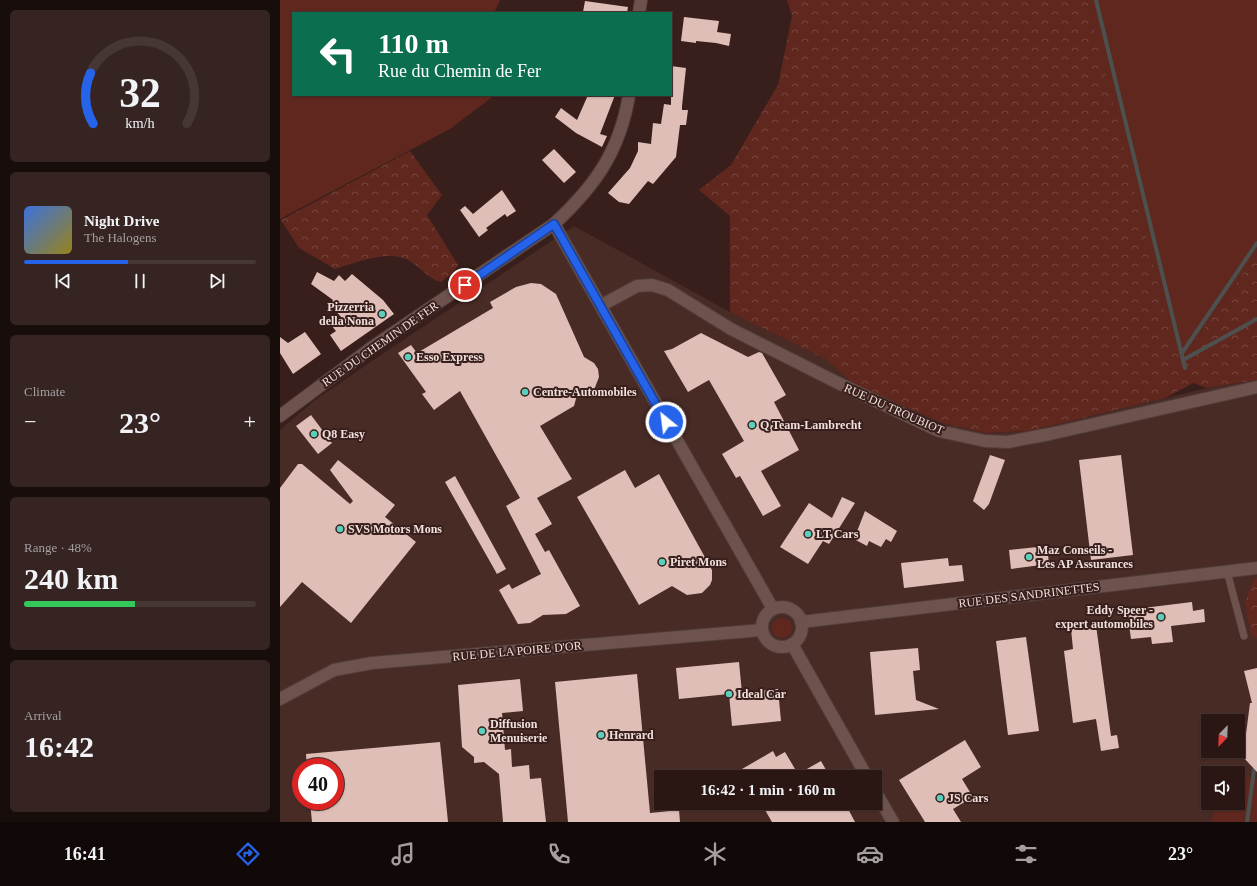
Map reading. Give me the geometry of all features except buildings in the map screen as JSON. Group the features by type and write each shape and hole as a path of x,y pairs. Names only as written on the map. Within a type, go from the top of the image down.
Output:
{"street":[{"path":"639,12 641,0"},
{"name":"RUE DU CHEMIN DE FER","path":"280,416 371,348 554,224 577,201 602,171 622,127 629,96"},
{"path":"554,224 570,255 602,305 673,435 773,609"},
{"name":"RUE DU TROUBIOT","path":"602,305 637,286 652,285 668,290 731,329 843,386 940,431 985,441 1008,442 1050,434 1257,388"},
{"name":"RUE DES SANDRINETTES","path":"801,622 1257,568"},
{"path":"779,607 790,609 799,617 801,622 800,635 792,644 786,647 773,645 764,636 762,630 764,618 773,609 779,607"},
{"name":"RUE DE LA POIRE D'OR","path":"280,700 334,670 372,663 762,630"},
{"path":"792,644 863,770"},
{"path":"882,804 892,822"}],"lane":[{"path":"1227,571 1244,636"}],"shaded area":[{"path":"574,226 730,312 827,360 853,384 942,423 986,433 1029,431 1207,388 1257,380 1257,822 280,822 280,430 314,401"}],"green space":[{"path":"280,0 500,0 494,12 292,12 292,96 494,96 450,129 280,219"},
{"path":"787,0 1087,0 1174,350 1186,354 1257,254 1257,380 1207,388 1193,383 1165,398 1029,431 986,433 942,423 853,384 827,360 730,312 730,216 699,190 731,165 778,85 792,16"},
{"path":"1087,0 1257,0 1257,254 1186,354 1190,374 1158,346 1112,105"},
{"path":"410,151 442,195 427,215 458,265 454,272 441,282 437,281 405,258 395,256 375,257 335,269 299,248 281,220"},
{"path":"1257,578 1257,639 1251,635 1245,602 1254,579"},
{"path":"778,618 786,618 792,624 792,632 786,638 778,638 772,632 772,624"},
{"path":"1245,777 1257,779 1257,822 1212,822 1213,810 1245,810"}],"waterway":[{"path":"1096,0 1185,368"},
{"path":"1182,353 1257,243"},
{"path":"1183,360 1257,319"},
{"path":"1247,822 1254,770"}],"place":[{"name":"Pizzerria della Nona","path":"382,314"},
{"name":"Esso Express","path":"408,357"},
{"name":"Centre-Automobiles","path":"525,392"},
{"name":"Q Team-Lambrecht","path":"752,425"},
{"name":"Q8 Easy","path":"314,434"},
{"name":"SVS Motors Mons","path":"340,529"},
{"name":"LT Cars","path":"808,534"},
{"name":"Maz Conseils - Les AP Assurances","path":"1029,557"},
{"name":"Piret Mons","path":"662,562"},
{"name":"Eddy Speer - expert automobiles","path":"1161,617"},
{"name":"Ideal Car","path":"729,694"},
{"name":"Diffusion Menuiserie","path":"482,731"},
{"name":"Henrard","path":"601,735"},
{"name":"JS Cars","path":"940,798"}],"route":[{"path":"465,285 554,224 570,255 602,305 666,422"}]}
